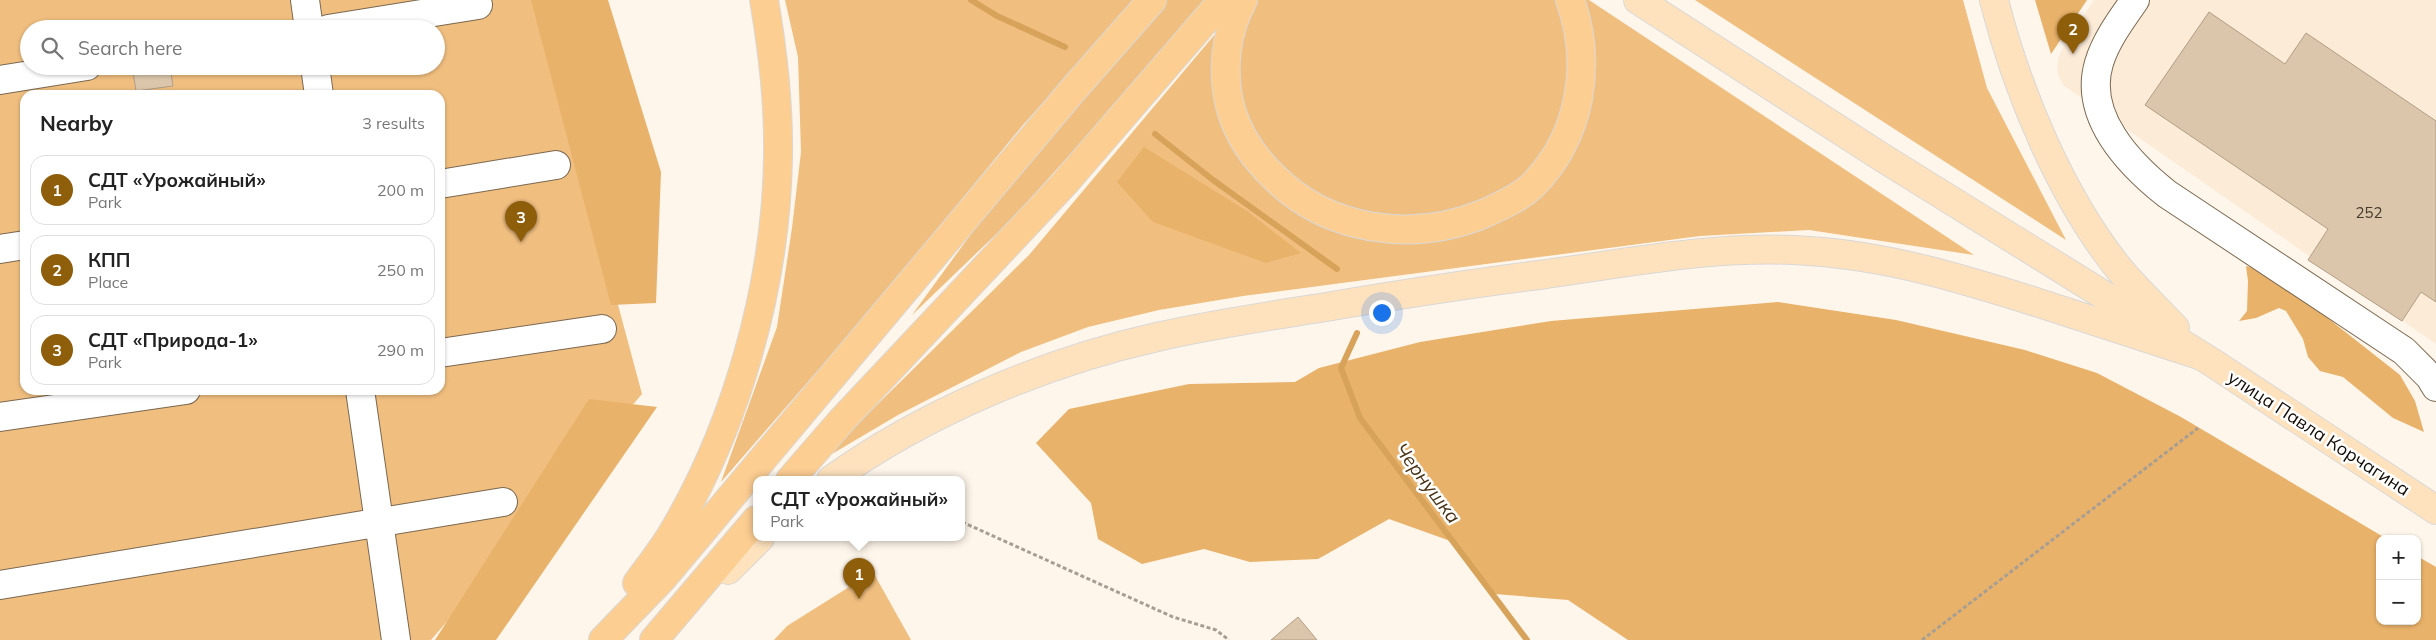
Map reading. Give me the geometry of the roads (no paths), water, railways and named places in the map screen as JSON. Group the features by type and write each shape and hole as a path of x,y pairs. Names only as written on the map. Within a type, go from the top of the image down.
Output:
{"highway":[{"path":"601,640 670,537 694,491 716,444 740,380 755,325 766,280 774,215 778,158 771,40 764,0"},
{"path":"601,640 662,579 1014,160 1152,0"},
{"path":"793,476 842,420 1064,184 1223,0"},
{"path":"1243,0 1236,14 1228,42 1226,91 1236,127 1256,159 1287,190 1322,213 1357,225 1399,230 1439,227 1472,219 1499,207 1530,187 1551,164 1572,125 1581,83 1581,42 1570,0"},
{"path":"654,640 753,524"}],"main road":[{"path":"1638,0 1883,158 2202,356"},
{"path":"1994,0 2006,45 2031,112 2087,223 2121,270 2202,356"},
{"path":"837,476 894,440 990,393 1042,372 1154,338 1230,322 1365,300 1699,254 1754,250 1808,250 1908,264 1998,290 2202,356"},
{"name":"улица Павла Корчагина","path":"2202,356 2436,510"},
{"path":"658,640 757,541"}],"lane":[{"path":"305,0 308,20"},
{"path":"2135,0 2110,38 2099,64 2096,77 2098,105 2120,148 2148,179 2167,194 2404,351 2430,376 2436,387"},
{"path":"384,20 478,5"},
{"path":"0,80 31,75"},
{"path":"316,75 318,90"},
{"path":"445,183 556,165"},
{"path":"0,249 20,246"},
{"path":"445,352 602,329"},
{"path":"0,417 152,395"},
{"path":"361,395 396,640"},
{"path":"0,585 503,502"}],"waterway":[{"path":"971,0 997,16 1065,47"},
{"path":"1155,134 1213,180 1337,269"},
{"name":"Чернушка","path":"1357,333 1341,368 1360,418 1527,640"}],"place":[{"name":"КПП","path":"2073,54"},
{"name":"СДТ «Природа-1»","path":"521,242"},
{"name":"СДТ «Урожайный»","path":"859,599"}]}
